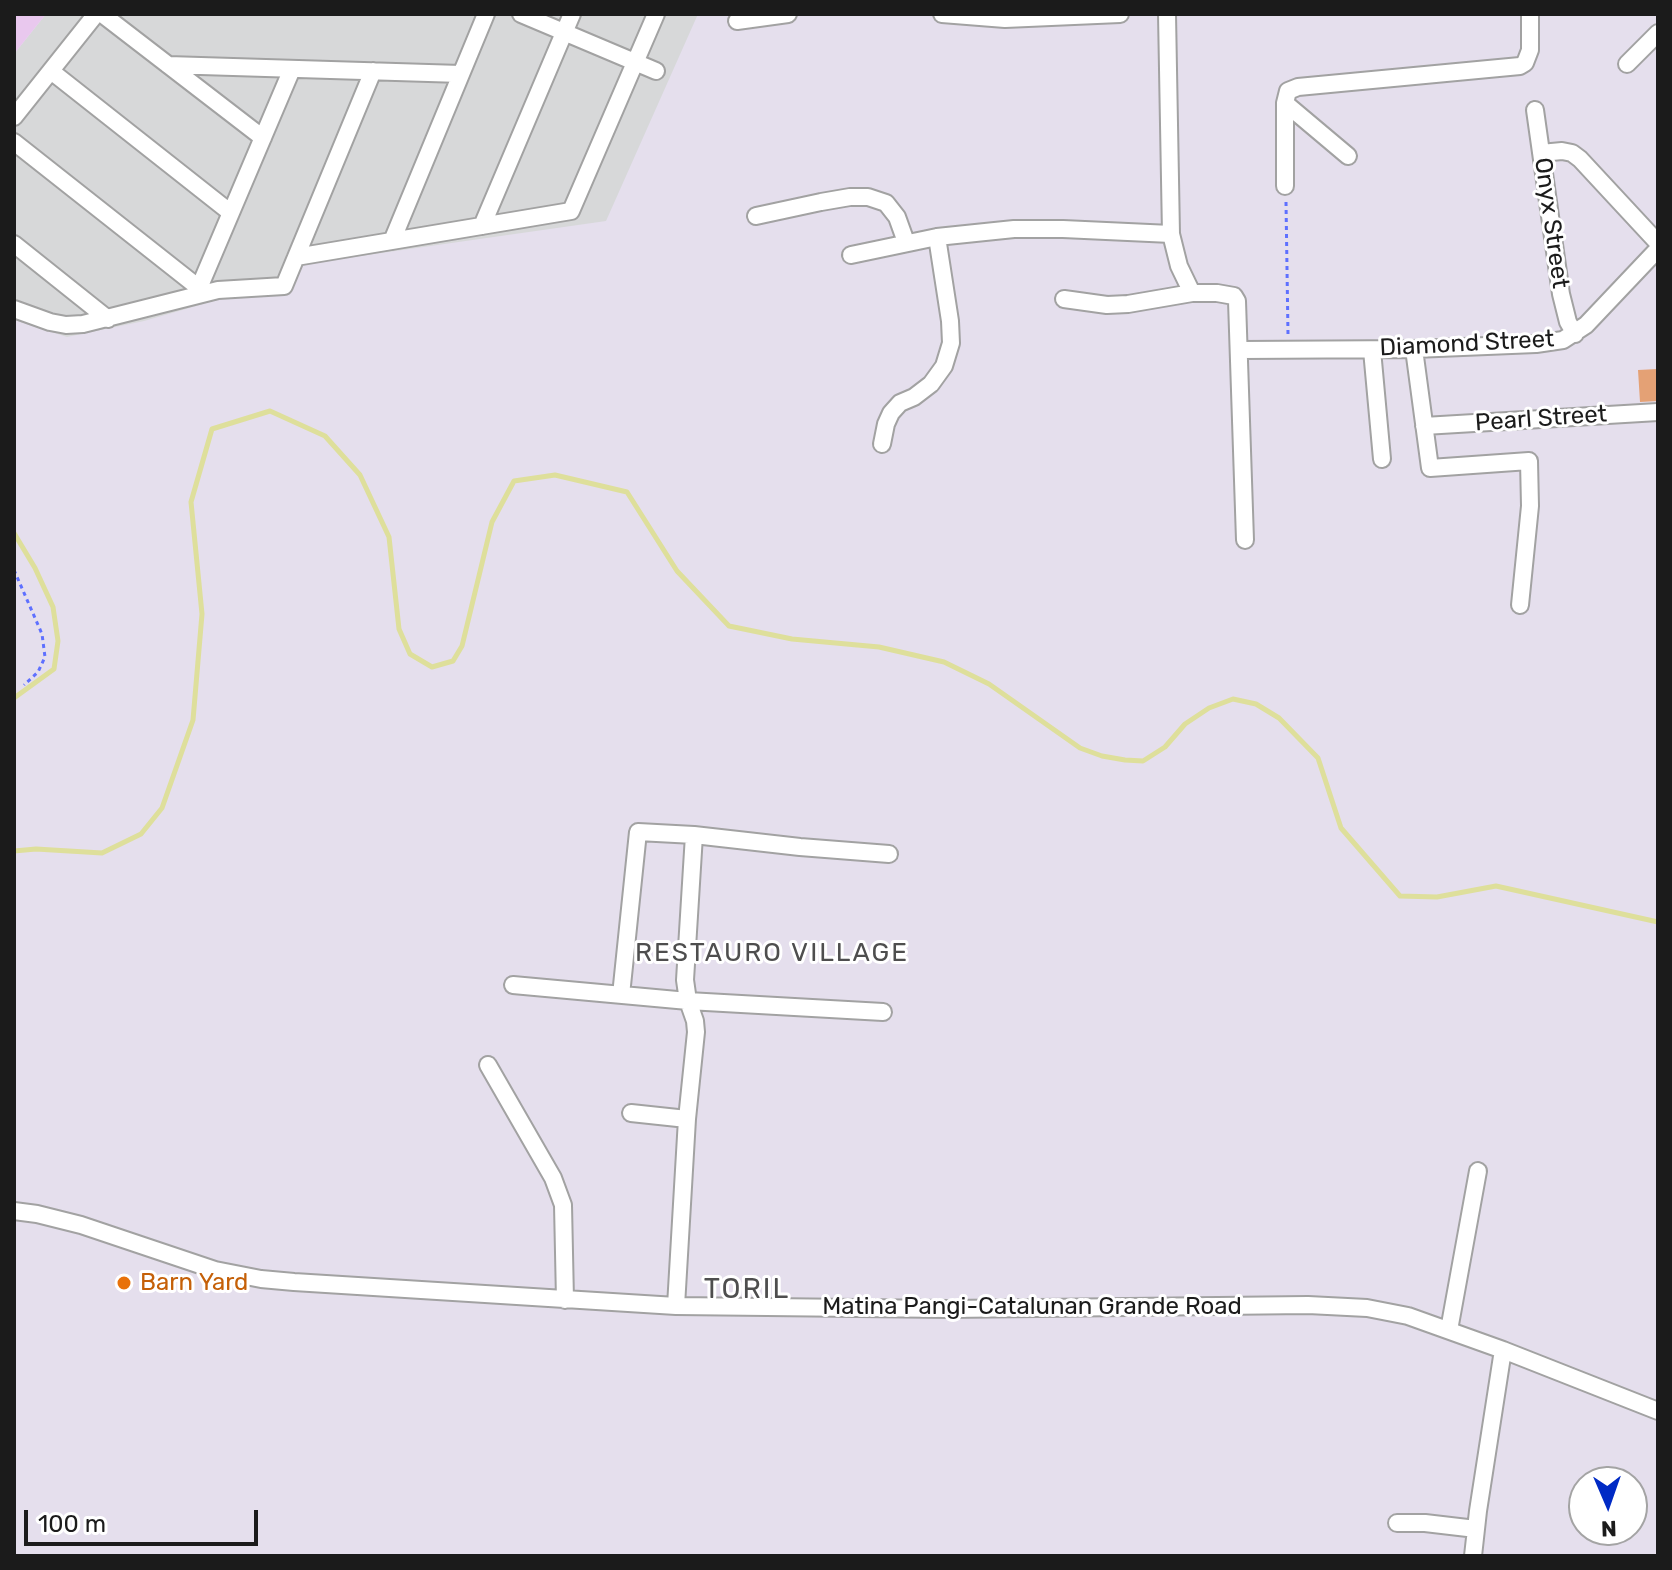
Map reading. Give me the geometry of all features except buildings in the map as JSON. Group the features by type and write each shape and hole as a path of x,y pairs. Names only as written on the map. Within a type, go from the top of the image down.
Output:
{"street":[{"path":"14,117 99,14 263,138"},
{"path":"392,241 486,14"},
{"path":"521,14 656,71"},
{"path":"482,226 572,14"},
{"path":"296,257 571,211 656,14"},
{"path":"737,21 788,14"},
{"path":"942,14 1005,19 1120,14"},
{"path":"1167,14 1171,234 1174,252 1192,293"},
{"path":"1285,186 1285,96 1288,91 1298,87 1520,66 1525,63 1530,50 1530,14"},
{"path":"1627,64 1658,33"},
{"path":"168,65 461,74"},
{"path":"200,291 292,69"},
{"path":"51,71 231,213"},
{"path":"14,309 50,322 83,324 200,291 284,286 373,71"},
{"path":"1285,103 1348,156"},
{"name":"Onyx Street","path":"1535,110 1561,294 1568,322 1575,334"},
{"path":"14,142 200,291"},
{"path":"1541,153 1562,151 1580,159 1658,243"},
{"path":"756,216 850,197 868,197 886,203 897,217 906,242"},
{"path":"851,255 906,242 989,231 1063,229 1171,234"},
{"path":"882,444 891,413 900,403 931,384 944,366 951,343 937,237"},
{"path":"14,244 108,319"},
{"name":"Diamond Street","path":"1240,350 1372,350 1551,343 1575,334 1658,249"},
{"path":"1064,299 1107,305 1192,293 1234,296 1237,301 1240,350 1245,540"},
{"path":"1414,349 1430,468 1529,461 1530,506 1520,605"},
{"path":"1372,350 1382,459"},
{"name":"Pearl Street","path":"1424,426 1658,412"},
{"path":"621,995 638,832 889,854"},
{"path":"676,1306 687,1119 696,1032 685,980 694,835"},
{"path":"513,985 688,1001 883,1012"},
{"path":"488,1065 553,1178 563,1205 565,1300"},
{"path":"631,1113 687,1119"},
{"path":"1449,1330 1478,1171"},
{"name":"Matina Pangi-Catalunan Grande Road","path":"14,1211 81,1225 238,1276 283,1281 676,1306 964,1309 1320,1305 1367,1308 1408,1316 1449,1330 1658,1411"},
{"path":"1473,1556 1503,1350"},
{"path":"1397,1523 1476,1529"}],"path":[{"path":"1285,186 1288,350"},
{"path":"14,570 42,634 45,657 38,672 24,685"}],"shaded area":[{"path":"14,14 46,14 14,54"},
{"path":"46,14 698,14 606,221 304,264 285,294 238,294 144,321 67,337 14,320 14,54"},
{"path":"1658,369 1658,401 1640,402 1638,370"}],"waterway":[{"path":"14,851 36,849 102,853 141,834 162,808 193,720 202,614 191,502 212,429 270,411 325,436 360,475 389,537 399,629 410,654 432,667 453,661 462,646 492,522 514,481 555,475 627,492 677,571 729,626 792,639 879,647 944,662 989,684 1080,748 1125,760 1143,761 1165,747 1185,724 1209,708 1233,699 1256,704 1279,718 1318,758 1341,828 1400,896 1437,897 1496,886 1658,922"},
{"path":"14,533 53,607 58,641 54,669 14,698"}],"place":[{"name":"Barn Yard","path":"124,1283"}],"district":[{"name":"RESTAURO VILLAGE","path":"772,953"},
{"name":"TORIL","path":"747,1290"}]}
